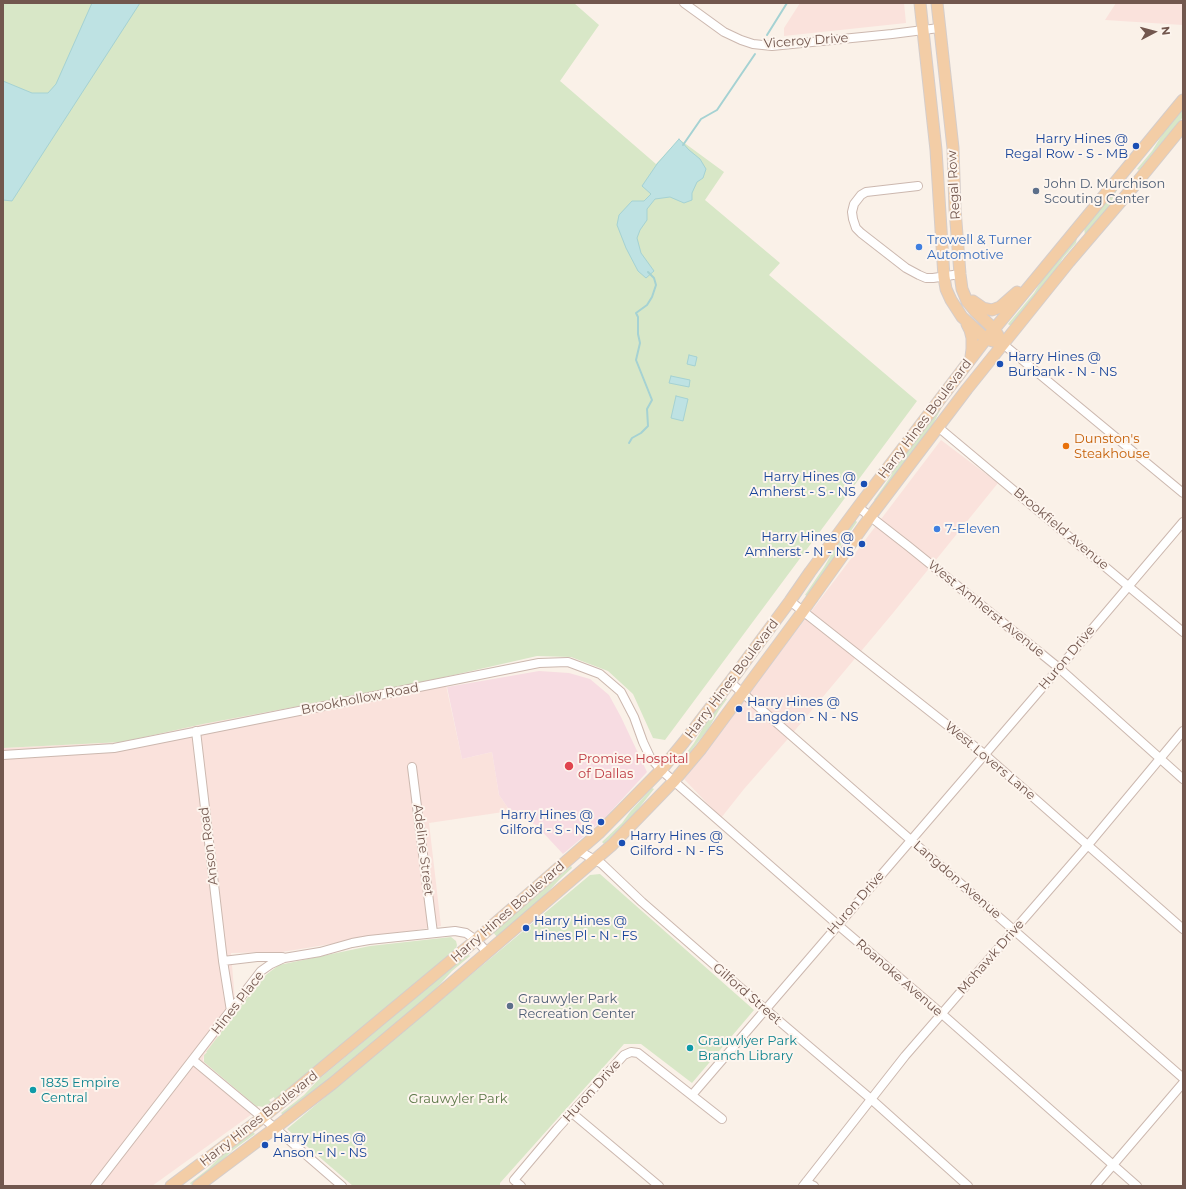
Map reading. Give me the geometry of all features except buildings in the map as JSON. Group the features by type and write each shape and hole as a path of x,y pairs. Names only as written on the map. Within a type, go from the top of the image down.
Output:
{"main road":[{"name":"Regal Row","path":"920,3 934,126 946,289 962,317 986,339 1003,344"},
{"name":"Regal Row","path":"937,3 953,148 956,228 960,274 967,301 994,329 1003,344"},
{"name":"Harry Hines Boulevard","path":"174,1185 262,1118 476,940 579,851 618,815 661,770 730,682 858,507 986,339 1183,100"},
{"path":"934,126 950,125"},
{"name":"Harry Hines Boulevard","path":"198,1186 276,1128 339,1078 595,860 626,832 674,781 702,750 870,517 938,427 1069,262 1183,126"},
{"path":"1121,175 1134,186"},
{"path":"938,184 943,192 949,221 956,228"},
{"path":"1069,262 1071,253 1080,241 1081,235 1077,229"},
{"path":"964,293 983,308 992,310 997,309 1039,274"},
{"path":"962,317 971,334 972,344 970,360"}],"street":[{"name":"Viceroy Drive","path":"684,3 724,32 753,44 772,46 939,28"},
{"path":"918,186 866,192 861,195 854,204 852,212 856,228 906,268 918,275 926,278 933,278 960,274"},
{"path":"1003,344 1183,493"},
{"name":"Brookfield Avenue","path":"938,427 1183,632"},
{"name":"West Amherst Avenue","path":"858,507 1058,668 1183,779"},
{"name":"Huron Drive","path":"521,1186 514,1180 624,1055 631,1052 638,1053 692,1095 1183,522"},
{"name":"West Lovers Lane","path":"790,602 984,754 1183,929"},
{"name":"Brookhollow Road","path":"3,755 114,748 539,662 568,662 600,674 621,692 634,718 642,742 650,757 661,770"},
{"name":"Langdon Avenue","path":"730,682 1183,1078"},
{"name":"Anson Road","path":"196,731 222,961 231,1011"},
{"name":"Mohawk Drive","path":"805,1184 905,1056 1088,845 1183,731"},
{"name":"Adeline Street","path":"412,767 433,933"},
{"name":"Roanoke Avenue","path":"661,770 1137,1186"},
{"name":"Gilford Street","path":"579,851 602,864 642,902 871,1099 968,1186"},
{"name":"Hines Place","path":"95,1186 261,971 271,964 284,958 320,952 369,940 463,931 476,940 487,952"},
{"path":"222,961 257,957 284,958"},
{"path":"193,1060 276,1128 342,1186"},
{"path":"1095,1186 1183,1083"},
{"path":"692,1095 722,1119"},
{"path":"572,1113 660,1186"},
{"path":"805,1184 814,1186"}],"shaded area":[{"path":"800,3 904,3 906,23 784,36 784,28"},
{"path":"1116,3 1183,3 1183,25 1105,20"},
{"path":"941,440 998,483 893,613 721,818 684,779"},
{"name":"Promise Hospital of Dallas","path":"539,671 569,673 590,679 609,695 647,772 603,820 563,854 536,825 510,811 499,795 492,752 462,759 447,687"},
{"path":"444,676 462,759 492,752 499,795 510,811 429,823 441,926 282,952 231,953 236,1013 204,1055 203,1060 259,1109 152,1186 3,1186 3,748 122,742 203,724 401,687"}],"green space":[{"path":"3,3 574,3 599,25 560,81 656,164 679,139 724,172 705,200 780,263 769,275 917,401 665,740 653,738 633,694 608,671 571,657 537,656 401,687 203,724 122,742 3,748"},
{"path":"1183,108 1183,117 1139,170 1137,169 1152,151 1165,130"},
{"path":"1116,189 1117,190 1109,206 1085,236 1084,227"},
{"path":"1076,237 1076,243 1063,258 1055,271 1011,326 1008,324 1034,293 1045,275"},
{"path":"944,403 931,428 877,502 874,500 891,476 896,464"},
{"path":"855,520 857,522 841,545 831,564 807,596 805,595 831,555"},
{"path":"725,698 727,699 709,728 680,765 678,764 694,743 706,723"},
{"path":"652,788 654,789 632,817 604,844 602,842 622,823"},
{"path":"571,866 572,868 541,899 497,937 493,932"},
{"name":"Grauwyler Park","path":"600,874 754,1010 692,1083 641,1044 624,1044 500,1183 500,1186 353,1186 287,1129 590,875"},
{"path":"451,937 456,941 456,949 400,999 275,1100 274,1097 269,1100 271,1102 266,1106 257,1107 204,1062 204,1055 206,1052 261,980 279,965 370,946"},
{"path":"468,954 470,956 452,971 433,992 406,1015 284,1116 281,1113 304,1095 319,1079"},
{"path":"253,1132 255,1134 191,1185 190,1183 208,1169 220,1157"}],"water":[{"path":"92,3 140,3 12,201 3,200 3,81 32,93 48,93 56,84"},
{"path":"679,139 700,159 706,169 703,178 697,182 692,193 692,200 684,203 670,197 655,199 647,209 647,220 640,230 637,238 641,253 654,271 646,278 638,271 626,248 617,225 619,215 632,201 644,201 651,194 642,186 657,164"},
{"path":"689,355 697,357 695,366 687,364"},
{"path":"671,376 690,380 689,387 669,383"},
{"path":"676,396 688,399 683,421 671,418"}],"waterway":[{"path":"767,35 787,3"},
{"path":"683,145 701,119 717,110 755,54"},
{"path":"629,443 632,438 641,433 648,426 647,409 652,400 636,360 640,343 638,334 638,317 636,313 647,305 652,297 656,285 654,278 648,272"}],"place":[{"name":"Harry Hines @ Regal Row - S - MB","path":"1136,146"},
{"name":"John D. Murchison Scouting Center","path":"1036,191"},
{"name":"Trowell & Turner Automotive","path":"919,247"},
{"name":"Harry Hines @ Burbank - N - NS","path":"1000,364"},
{"name":"Dunston's Steakhouse","path":"1066,446"},
{"name":"Harry Hines @ Amherst - S - NS","path":"864,484"},
{"name":"7-Eleven","path":"937,529"},
{"name":"Harry Hines @ Amherst - N - NS","path":"862,544"},
{"name":"Harry Hines @ Langdon - N - NS","path":"739,709"},
{"name":"Promise Hospital of Dallas","path":"569,766"},
{"name":"Harry Hines @ Gilford - S - NS","path":"601,822"},
{"name":"Harry Hines @ Gilford - N - FS","path":"622,843"},
{"name":"Harry Hines @ Hines Pl - N - FS","path":"526,928"},
{"name":"Grauwyler Park Recreation Center","path":"510,1006"},
{"name":"Grauwlyer Park Branch Library","path":"690,1048"},
{"name":"1835 Empire Central","path":"33,1090"},
{"name":"Harry Hines @ Anson - N - NS","path":"265,1145"}]}
